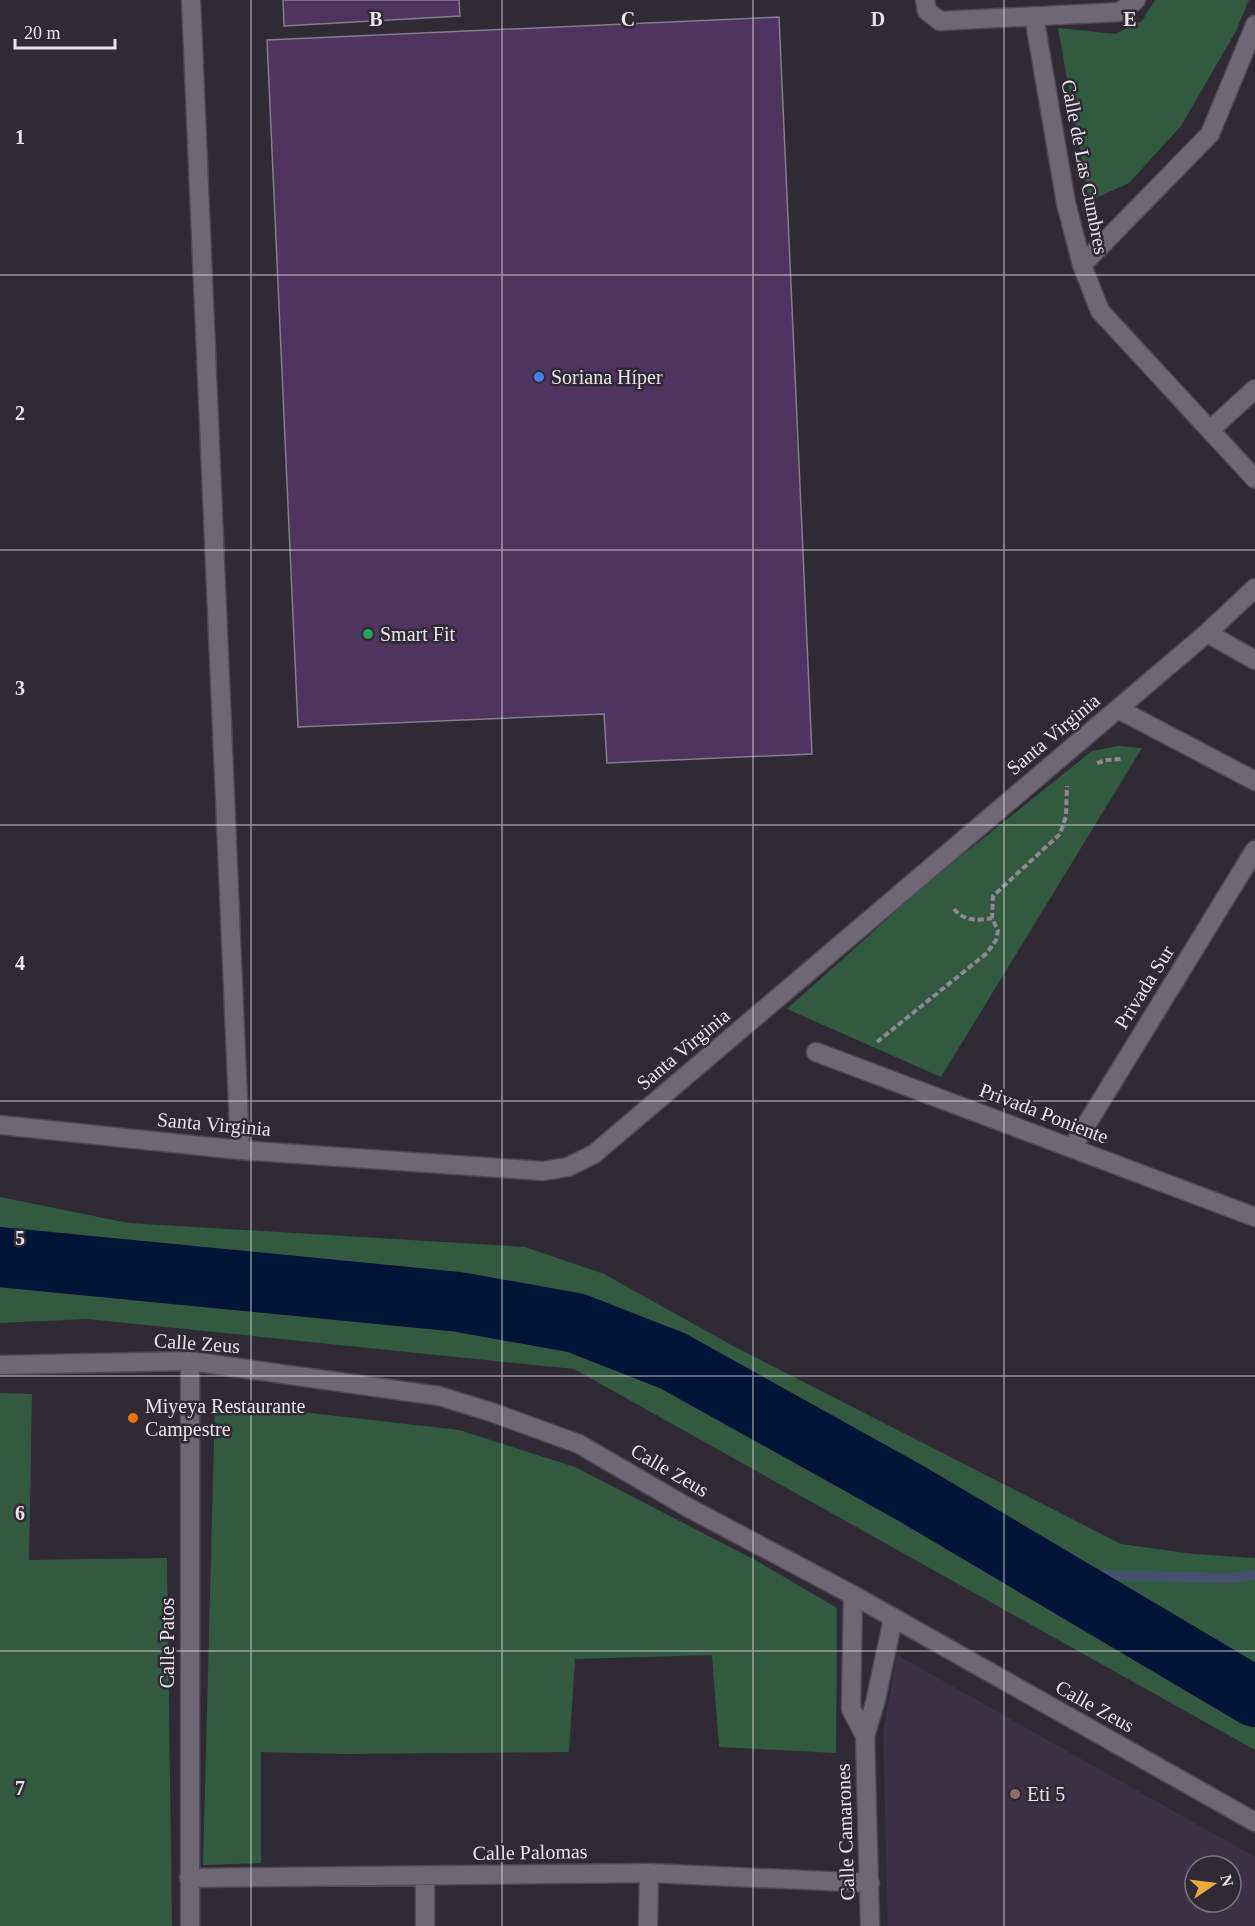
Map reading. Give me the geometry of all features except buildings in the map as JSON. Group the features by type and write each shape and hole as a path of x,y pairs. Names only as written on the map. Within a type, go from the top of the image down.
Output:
{"street":[{"path":"190,0 240,1150"},
{"path":"925,0 927,11 940,21 1120,12 1136,0"},
{"name":"Calle de Las Cumbres","path":"1034,16 1066,203 1082,265 1100,311 1255,479"},
{"path":"1082,265 1210,134 1255,25"},
{"path":"1210,430 1255,389"},
{"name":"Santa Virginia","path":"0,1125 240,1150 543,1171 568,1167 594,1154 1208,633 1255,588"},
{"path":"1208,633 1255,660"},
{"path":"1118,709 1255,781"},
{"name":"Privada Sur","path":"1072,1148 1255,850"},
{"name":"Privada Poniente","path":"816,1052 1255,1217"},
{"name":"Calle Zeus","path":"0,1365 190,1361 439,1396 579,1444 689,1508 853,1595 1255,1822"},
{"name":"Calle Patos","path":"190,1361 190,1926"},
{"name":"Calle Camarones","path":"853,1595 851,1709 865,1736"},
{"name":"Calle Camarones","path":"870,1926 865,1736 875,1703 893,1619"},
{"path":"648,1926 649,1873"},
{"name":"Calle Palomas","path":"189,1878 649,1873 870,1883"},
{"path":"425,1876 425,1926"}],"path":[{"path":"1093,764 1121,759"},
{"path":"877,1042 987,953 996,940 998,931 992,918 993,896 1060,834 1066,816 1067,786 1071,782"},
{"path":"954,909 959,915 976,921 992,918"}],"shaded area":[{"name":"Eti 5","path":"897,1655 1255,1857 1255,1926 888,1926 883,1732"}],"green space":[{"path":"1155,0 1249,0 1236,31 1181,126 1129,183 1089,201 1058,28 1115,34 1142,21"},
{"path":"1118,746 1142,748 941,1077 787,1009 925,885 1092,751"},
{"path":"0,1197 128,1223 525,1247 604,1274 735,1347 1121,1544 1193,1554 1255,1558 1255,1750 574,1369 87,1319 0,1323"},
{"path":"0,1393 32,1394 29,1560 167,1558 172,1926 0,1926"},
{"path":"215,1402 459,1430 575,1467 757,1561 837,1608 836,1753 719,1747 712,1655 575,1659 569,1752 343,1754 261,1752 261,1863 203,1865"}],"waterway":[{"path":"0,1257 459,1302 576,1323 673,1361 912,1494 1255,1697"},
{"path":"1047,1574 1232,1578 1255,1575"}],"place":[{"name":"Soriana Híper","path":"539,377"},
{"name":"Smart Fit","path":"368,634"},
{"name":"Miyeya Restaurante Campestre","path":"133,1418"},
{"name":"Eti 5","path":"1015,1794"}]}
